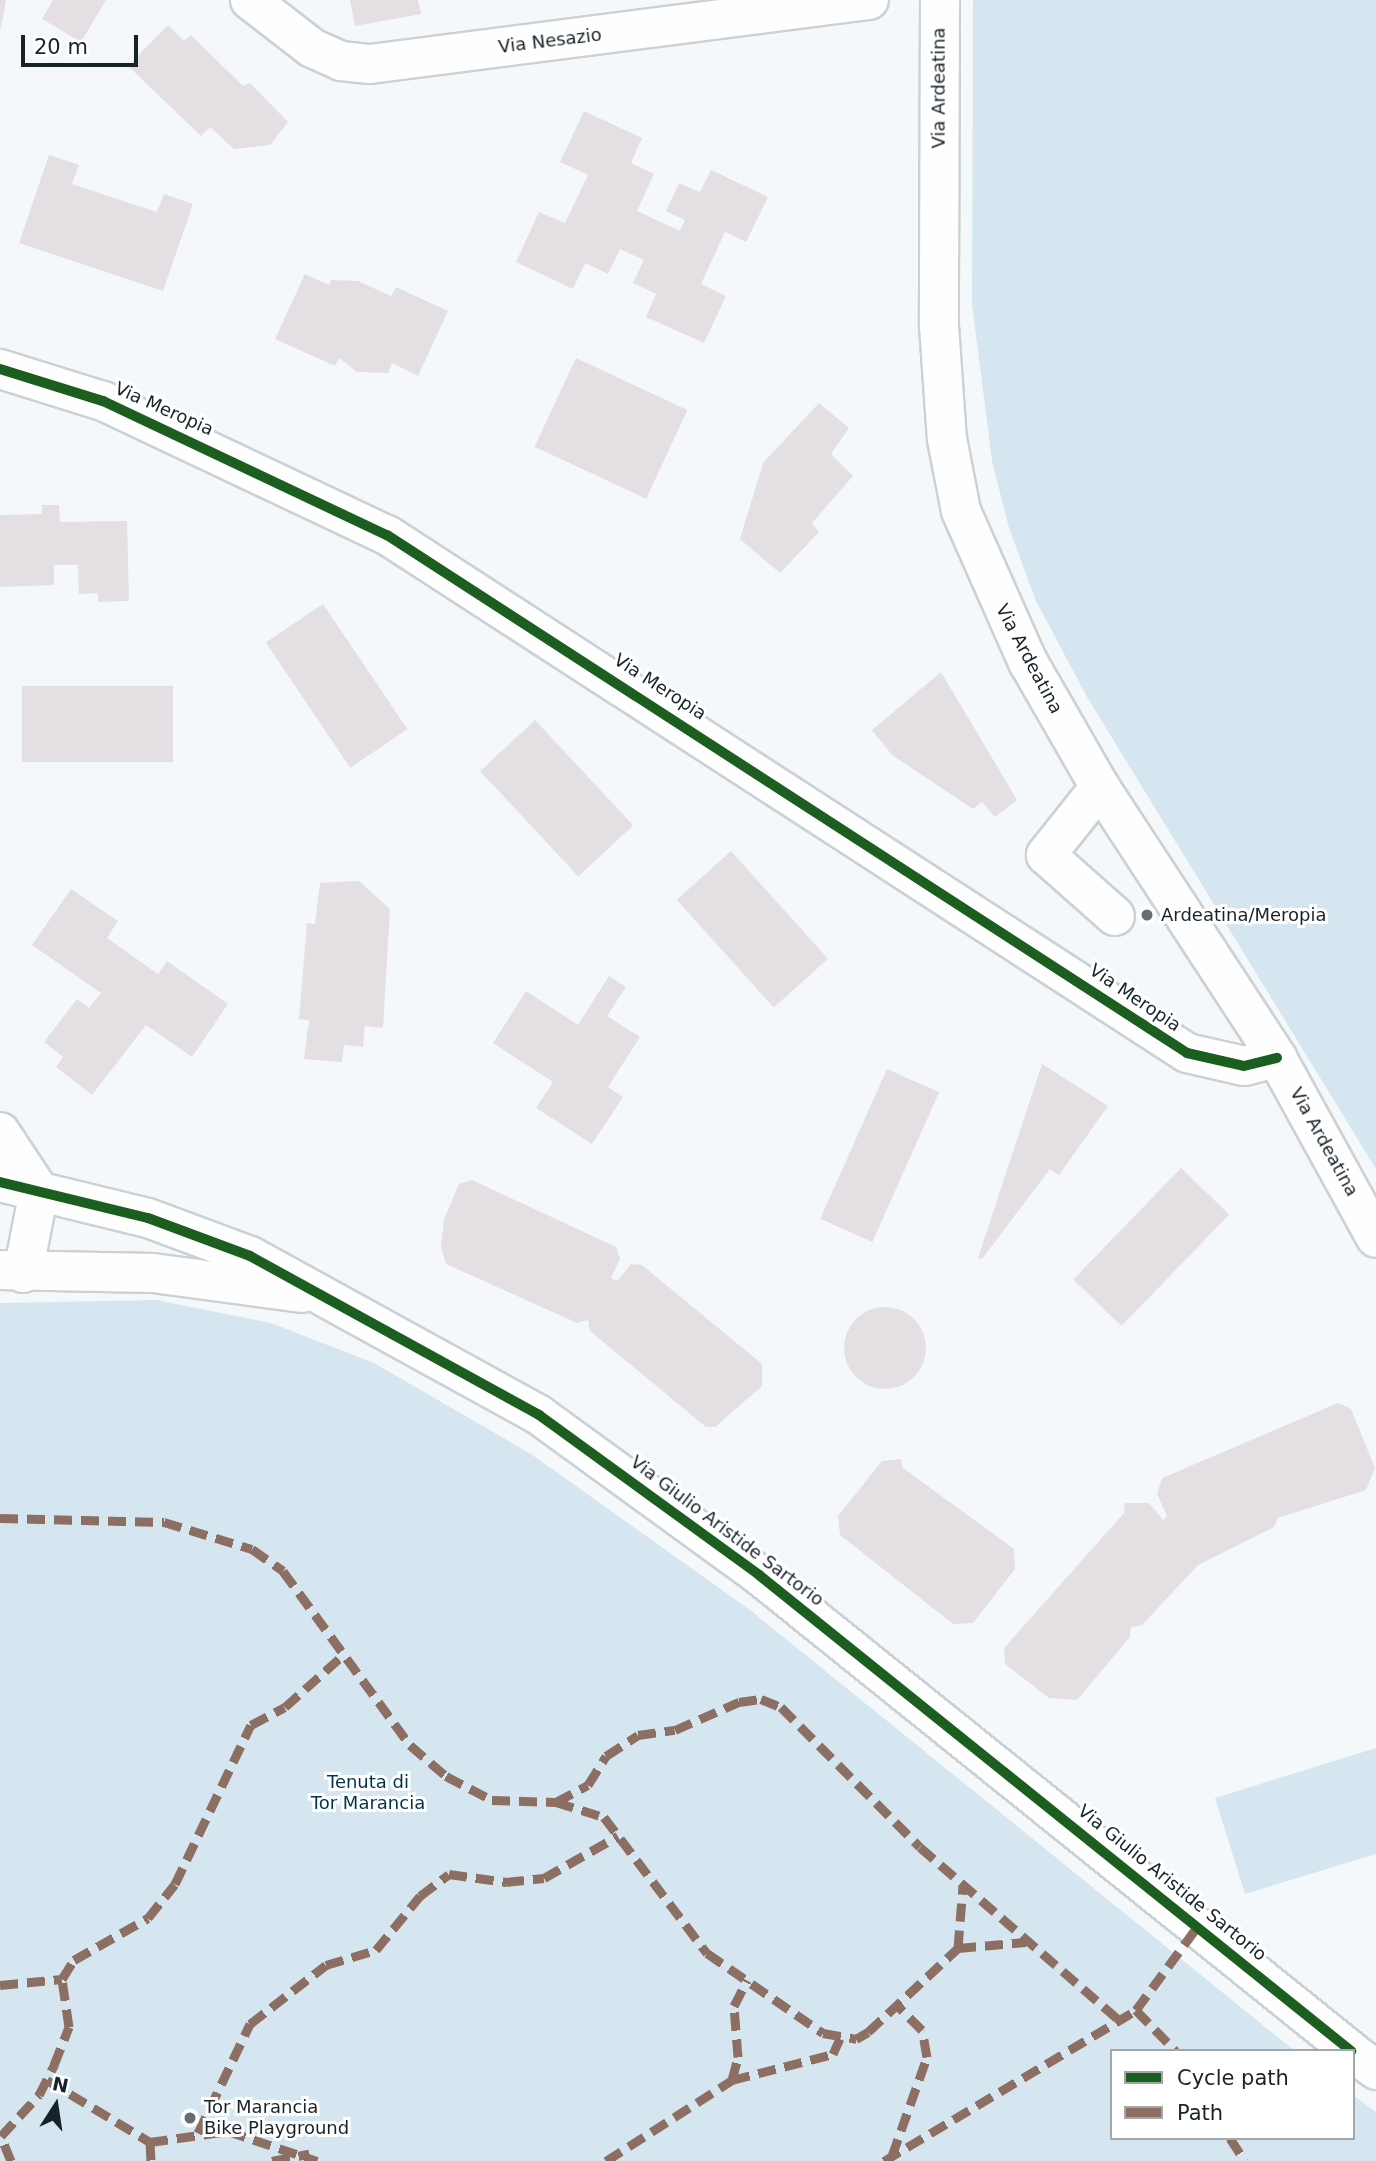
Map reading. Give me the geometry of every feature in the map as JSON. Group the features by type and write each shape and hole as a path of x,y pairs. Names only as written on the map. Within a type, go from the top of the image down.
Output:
{"street":[{"name":"Via Nesazio","path":"250,0 312,48 341,61 370,64 869,0"},
{"name":"Via Ardeatina","path":"940,0 939,326 952,470 996,597 1100,788 1277,1059 1376,1238"},
{"name":"Via Meropia","path":"0,369 103,401 387,535 1187,1053 1244,1066 1277,1059"},
{"path":"1100,788 1045,855 1115,916"},
{"path":"0,1132 39,1191"},
{"name":"Via Giulio Aristide Sartorio","path":"0,1182 191,1233 285,1272 325,1297 502,1392 636,1482 1348,2049"},
{"name":"Via Giulio Aristide Sartorio","path":"39,1191 11,1271 153,1273 325,1297"},
{"name":"Via Giulio Aristide Sartorio","path":"1355,2054 1376,2070"}],"green space":[{"path":"973,0 1376,0 1376,1169 1087,697 1036,601 1009,528 992,461 972,304"},
{"name":"Tenuta di Tor Marancia","path":"156,1300 271,1323 374,1363 531,1454 750,1610 1293,2049 1110,2049 1110,2140 1355,2140 1355,2096 1376,2112 1376,2161 0,2161 0,1303"},
{"path":"1376,1748 1376,1854 1245,1894 1215,1798"}],"building":[{"path":"0,0 6,0 1,28 0,27"},
{"path":"53,0 106,0 81,42 42,19"},
{"path":"350,0 418,0 421,14 355,26"},
{"path":"168,25 184,41 191,35 243,86 250,83 288,122 270,145 234,149 210,127 201,136 128,66"},
{"path":"584,111 642,138 631,163 654,174 637,211 680,231 685,220 666,211 679,183 700,192 711,170 768,197 746,242 725,232 701,284 726,296 704,343 646,317 656,294 633,283 644,260 620,249 608,274 585,263 573,289 516,262 539,212 565,223 588,175 560,162"},
{"path":"49,155 79,165 72,184 157,212 164,194 193,204 163,291 19,243"},
{"path":"305,274 329,285 331,280 358,281 391,296 396,287 448,311 418,376 392,363 388,373 357,372 339,358 335,366 275,339"},
{"path":"576,358 687,410 646,499 535,447"},
{"path":"819,403 849,428 831,454 853,476 812,523 819,532 780,573 740,539 763,463"},
{"path":"42,505 59,505 60,522 127,521 129,601 98,602 98,593 79,594 78,565 54,565 54,585 0,587 0,515 42,514"},
{"path":"323,604 407,729 350,768 266,643"},
{"path":"941,672 1017,800 995,817 982,802 973,809 892,755 872,730"},
{"path":"22,686 173,686 173,762 22,762"},
{"path":"535,720 633,825 578,876 480,771"},
{"path":"731,851 828,959 774,1008 677,900"},
{"path":"359,881 390,909 383,1028 365,1026 363,1047 344,1045 342,1062 304,1059 309,1020 299,1019 307,923 315,924 320,883"},
{"path":"71,889 118,921 107,938 158,974 167,961 228,1004 192,1057 146,1025 92,1095 56,1067 63,1057 44,1042 77,999 89,1008 101,993 32,945"},
{"path":"609,976 626,987 607,1016 640,1037 608,1087 623,1097 592,1144 536,1108 553,1082 493,1043 526,991 578,1025"},
{"path":"1042,1064 1108,1106 1059,1175 1050,1169 982,1259 978,1258"},
{"path":"887,1069 939,1092 872,1242 820,1219"},
{"path":"1181,1168 1229,1215 1122,1326 1073,1279"},
{"path":"472,1180 616,1247 620,1259 611,1278 617,1281 631,1264 642,1265 762,1364 762,1386 715,1427 706,1427 590,1331 588,1320 577,1323 446,1264 441,1247 444,1219 459,1184"},
{"path":"885,1307 901,1310 914,1319 923,1332 926,1348 923,1364 914,1377 901,1386 885,1389 869,1386 856,1377 847,1364 844,1348 847,1332 856,1319 869,1310"},
{"path":"1338,1403 1351,1409 1375,1468 1366,1490 1278,1518 1274,1527 1198,1565 1142,1625 1131,1627 1130,1637 1077,1700 1049,1698 1005,1664 1004,1648 1124,1513 1125,1503 1149,1503 1163,1520 1167,1516 1157,1494 1162,1478"},
{"path":"901,1459 903,1468 1014,1549 1015,1569 973,1623 953,1624 840,1535 838,1516 882,1461"}],"marked path":[{"path":"0,1518 164,1522 252,1549 283,1571 410,1745 446,1776 492,1800 556,1802 588,1785 606,1756 638,1735 675,1730 739,1702 761,1699 781,1707 920,1847 1119,2020"},
{"path":"11,2161 1,2136 39,2095 54,2065 69,2027 62,1979 74,1960 148,1918 175,1884 251,1725 285,1707 341,1657"},
{"path":"556,1802 604,1817 707,1953 823,2033 856,2039 868,2032 958,1948 1026,1942"},
{"path":"198,2133 250,2024 326,1965 376,1950 420,1896 449,1874 506,1882 544,1878 618,1836"},
{"path":"958,1948 963,1886"},
{"path":"884,2161 1136,2010 1198,1926"},
{"path":"0,1985 62,1979"},
{"path":"732,2080 738,2057 734,2006 747,1980"},
{"path":"892,2156 927,2057 922,2030 898,2006"},
{"path":"1136,2010 1174,2049"},
{"path":"606,2161 732,2080 833,2054 840,2038"},
{"path":"47,2080 150,2142 151,2161"},
{"path":"150,2142 228,2131 317,2161"},
{"path":"1231,2140 1245,2161"},
{"path":"272,2161 309,2154"}],"cycle path":[{"path":"0,369 103,401 387,535 1187,1053 1244,1066 1277,1058"},
{"path":"0,1182 148,1218 250,1256 539,1415 759,1575 1349,2049"}],"place":[{"name":"Ardeatina/Meropia","path":"1147,915"},
{"name":"Tor Marancia Bike Playground","path":"190,2118"}]}
